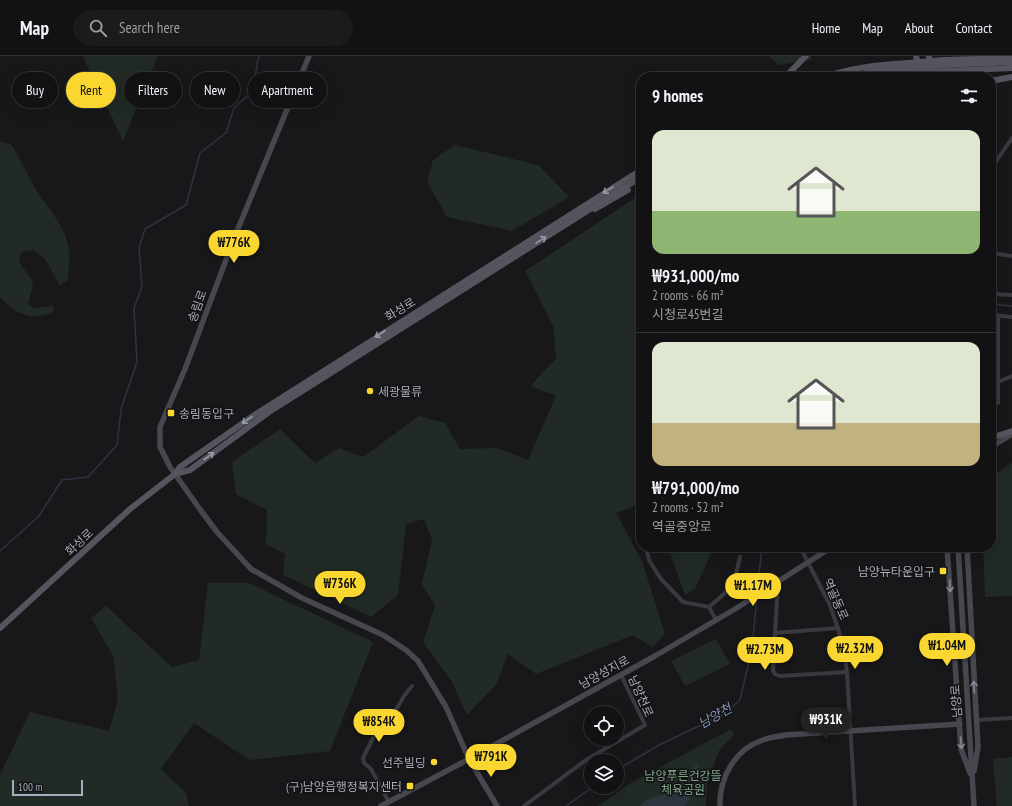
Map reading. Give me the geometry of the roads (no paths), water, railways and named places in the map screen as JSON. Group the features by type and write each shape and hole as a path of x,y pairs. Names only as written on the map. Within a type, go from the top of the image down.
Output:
{"main road":[{"name":"송림로","path":"308,56 235,236 185,369 160,427 160,447 175,474 217,532 251,569 302,598 383,635 406,650 418,661 446,707 469,760 497,806"},
{"path":"790,72 806,56"},
{"path":"916,56 921,72"},
{"path":"921,56 922,72"},
{"path":"929,56 931,72"},
{"path":"944,65 975,56"},
{"path":"965,59 1012,58"},
{"path":"863,72 944,65 1012,62"},
{"path":"842,72 944,65 1012,68"},
{"path":"889,72 909,68"},
{"path":"996,80 1012,77"},
{"name":"화성로","path":"0,628 130,509 175,474 180,467 256,414 636,173"},
{"name":"화성로","path":"175,474 190,470 269,412 636,180"},
{"path":"572,220 606,205 636,185"},
{"path":"996,437 1012,433"},
{"path":"996,444 1012,433"},
{"name":"남양성지로","path":"381,806 391,803 621,675 735,609 824,552"},
{"path":"947,552 962,750 972,781"},
{"name":"남양로","path":"958,552 974,806"},
{"path":"967,552 978,748 972,781"},
{"path":"720,806 721,787 730,766 744,749 762,740 785,735 960,724"}],"street":[{"path":"996,162 1012,138"},
{"path":"996,254 1012,256"},
{"path":"996,294 1012,295"},
{"path":"998,403 998,315 1012,317"},
{"path":"998,382 1012,376"},
{"path":"647,552 649,560 661,579 683,602 709,608 716,620"},
{"name":"역골동로","path":"803,552 830,605 843,644 847,672 855,806"},
{"path":"709,608 733,586 740,557"},
{"path":"778,581 773,670 775,674 780,676 847,672"},
{"path":"775,634 838,628"},
{"name":"남양천로","path":"524,806 586,760 644,725 621,675"},
{"path":"391,803 371,769 364,764 363,758 375,734 393,715 404,696 412,686"},
{"path":"976,720 1012,718"}],"waterway":[{"path":"0,551 39,516 62,480 88,477 117,445 121,409 137,362 134,308 142,286 139,248 145,229 186,205 200,153 226,133 234,108 253,91 258,59 260,56"},
{"path":"996,304 1012,306"},
{"name":"남양천","path":"757,593 761,552"},
{"name":"남양천","path":"624,766 659,745 724,714 740,700 752,648 757,597"},
{"name":"남양천","path":"566,806 584,793"}],"place":[{"name":"세광물류","path":"370,391"},
{"name":"송림동입구","path":"171,413"},
{"name":"남양뉴타운입구","path":"943,571"},
{"name":"선주빌딩","path":"434,762"},
{"name":"(구)남양읍행정복지센터","path":"410,786"}],"park label":[{"name":"남양푸른건강뜰 체육공원","path":"683,782"}]}
